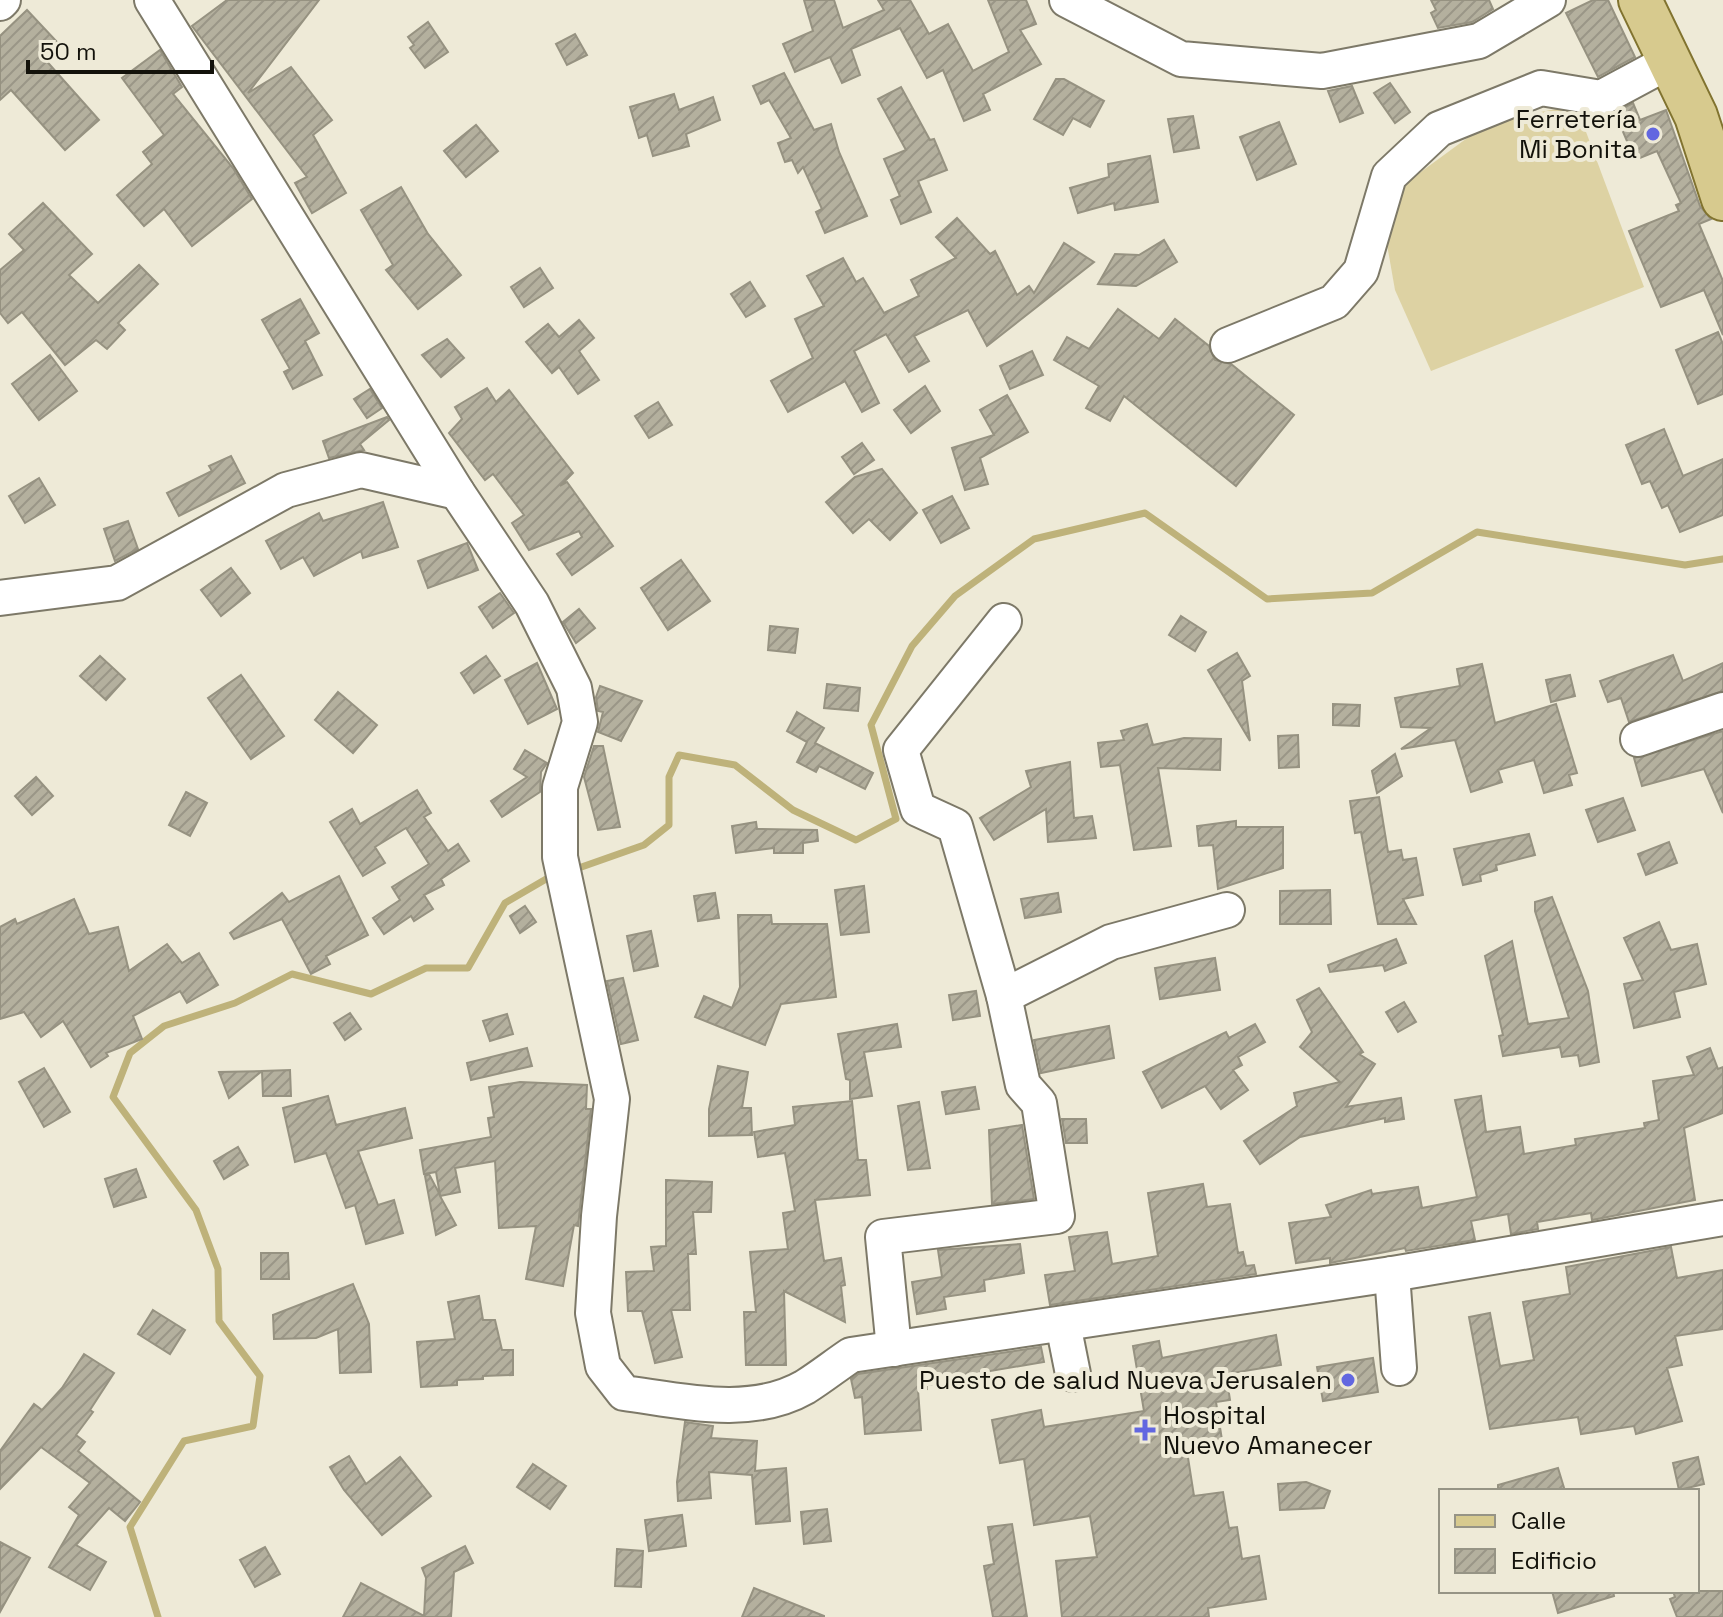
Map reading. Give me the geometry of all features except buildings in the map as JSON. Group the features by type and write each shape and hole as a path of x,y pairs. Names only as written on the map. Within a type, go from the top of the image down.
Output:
{"main road":[{"path":"1640,0 1696,116 1723,199"}],"street":[{"path":"152,0 457,492 532,604 574,688 580,722 560,787 560,857 612,1099 593,1313 603,1366 624,1393 700,1404 755,1405 803,1388 851,1355 1392,1274 1723,1218"},
{"path":"1067,0 1181,59 1322,71 1479,41 1548,0"},
{"path":"1228,345 1334,302 1361,271 1389,176 1439,129 1541,88 1601,98 1670,61"},
{"path":"0,598 117,583 286,490 361,470 457,492"},
{"path":"894,1349 883,1237 1057,1216 1039,1103 1023,1085 1004,996 955,826 918,809 901,750 1004,621"},
{"path":"1638,739 1723,710"},
{"path":"1004,996 1111,942 1227,910"},
{"path":"1392,1274 1399,1368"},
{"path":"1063,1324 1073,1374"}],"shaded area":[{"path":"1576,105 1644,287 1431,371 1395,290 1385,233 1403,185 1489,122"}],"waterway":[{"path":"573,870 644,845 669,825 669,777 679,755 735,765 793,810 856,840 896,819 871,725 912,646 955,596 1034,539 1145,513 1267,599 1372,593 1477,532 1685,565 1723,559"},
{"path":"158,1617 130,1527 184,1441 253,1426 260,1376 219,1321 218,1269 196,1210 113,1097 130,1053 164,1026 235,1003 292,974 371,994 426,968 468,968 505,903 553,875"}],"place":[{"name":"Ferretería Mi Bonita","path":"1653,134"},
{"name":"Puesto de salud Nueva Jerusalen","path":"1348,1380"},
{"name":"Hospital Nuevo Amanecer","path":"1145,1430"}]}
